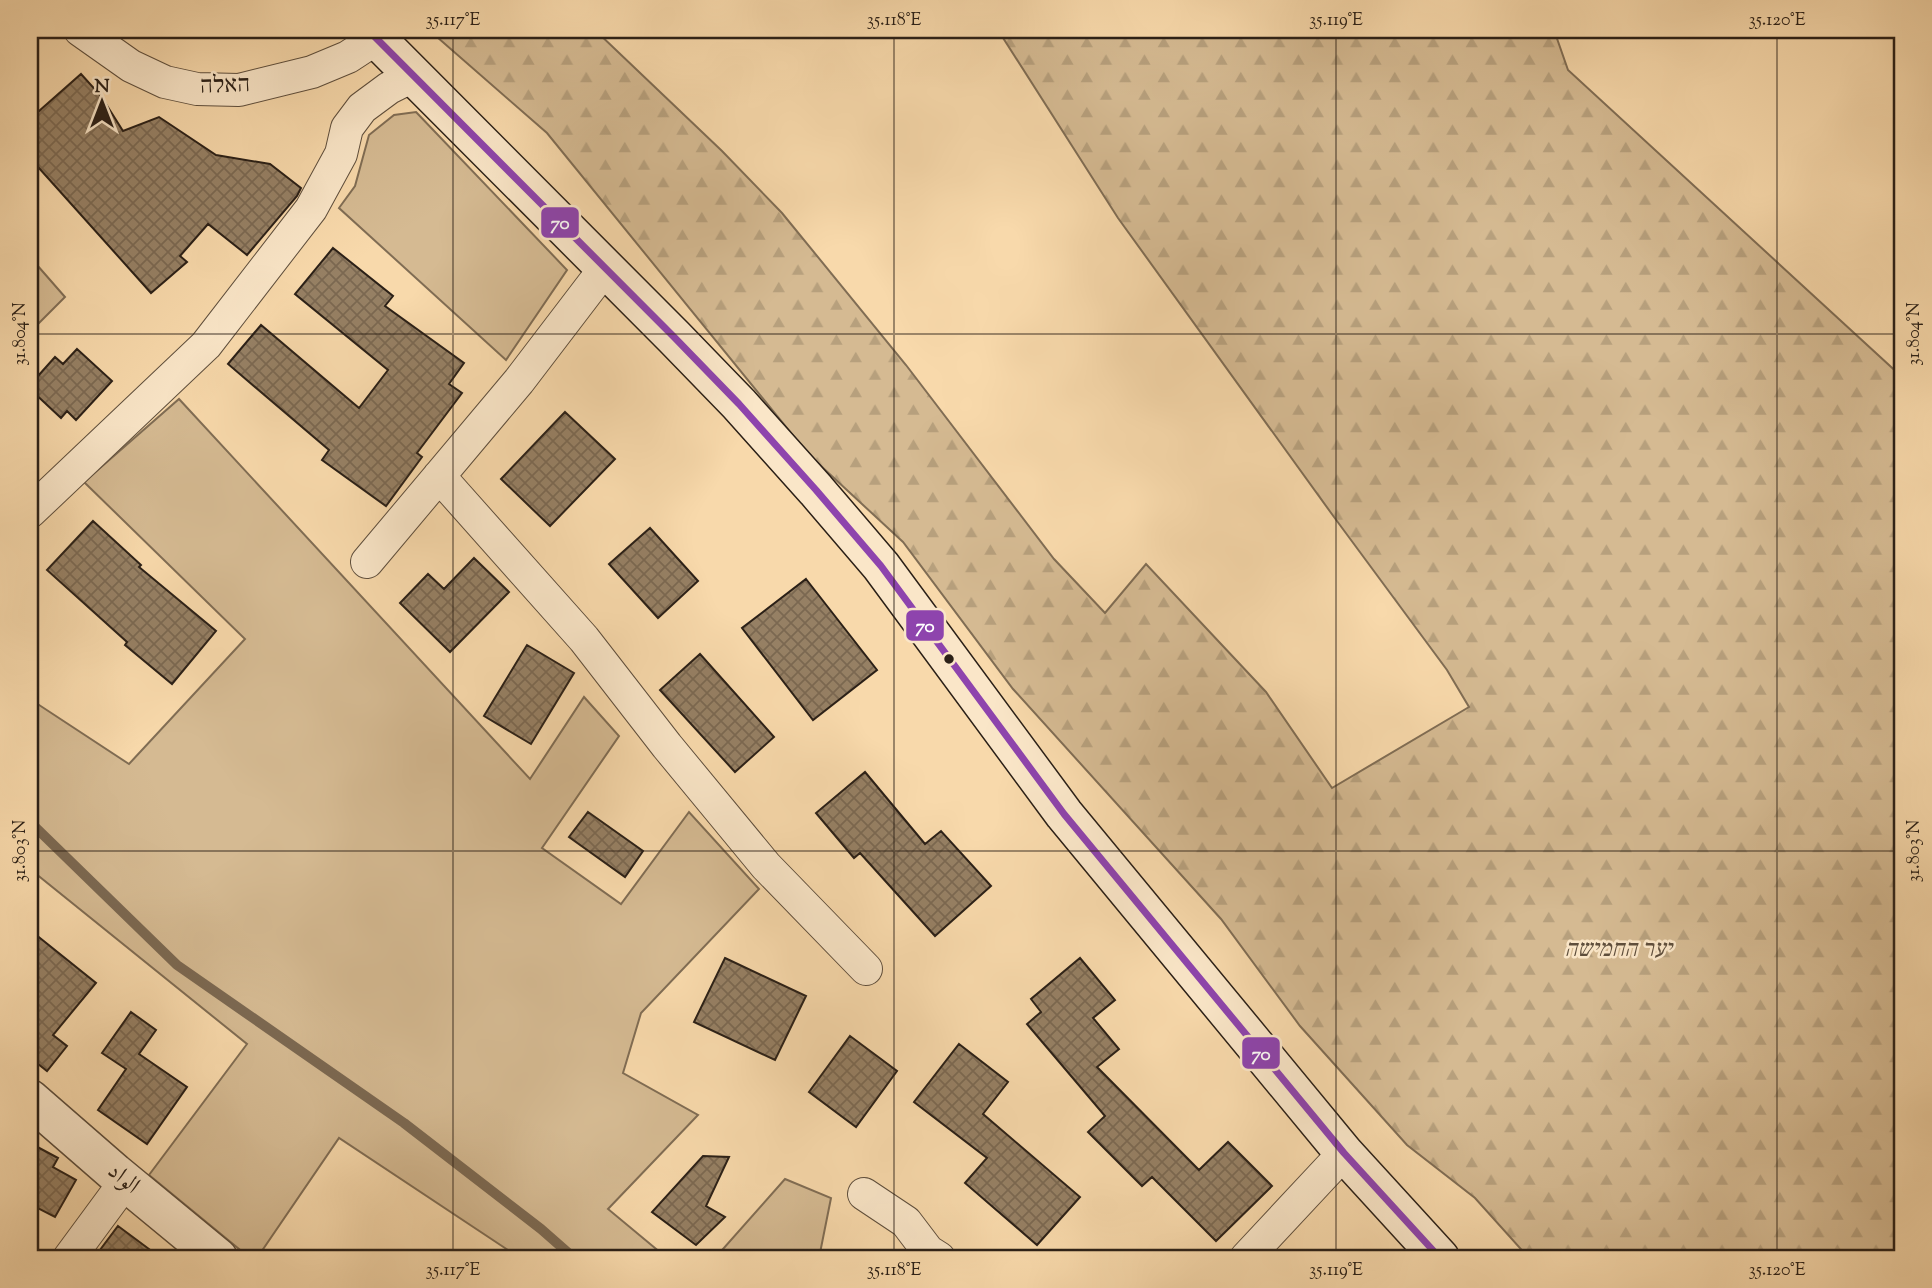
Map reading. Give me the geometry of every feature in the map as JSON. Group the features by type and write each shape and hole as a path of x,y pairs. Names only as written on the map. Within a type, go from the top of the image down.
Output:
{"main road":[{"path":"372,34 606,267 739,404 816,489 881,566 1064,814 1344,1153 1440,1258"},
{"name":"الواد","path":"30,1099 218,1258"}],"street":[{"name":"האלה","path":"80,30 131,66 165,82 197,89 239,90 312,72 348,57 372,34"},
{"path":"30,512 206,345 311,209 341,153 347,128 362,107 389,88 415,75"},
{"path":"367,562 519,381 606,267"},
{"path":"439,476 584,639 766,866 866,969"},
{"path":"1246,1258 1344,1153"},
{"path":"69,1258 125,1182"},
{"path":"864,1194 906,1222 928,1251 939,1258"}],"green space":[{"name":"יער החמישה","path":"429,30 595,30 722,151 782,213 906,365 1054,559 1105,613 1146,564 1266,692 1332,788 1469,707 1447,670 1118,218 998,30 1554,30 1568,70 1902,377 1902,1258 1529,1258 1475,1198 1407,1145 1300,1026 1221,919 1013,689 903,542 808,454 547,133"},
{"path":"416,112 567,270 506,360 339,208 355,186 369,135 394,115"},
{"path":"30,257 65,297 30,332"},
{"path":"179,399 530,779 584,697 619,736 542,848 621,904 689,812 759,889 641,1013 623,1073 698,1115 608,1209 667,1258 520,1258 339,1138 257,1258 250,1258 149,1175 247,1044 30,869 30,699 129,764 245,639 84,482"},
{"path":"785,1179 831,1198 819,1258 715,1258"}],"building":[{"path":"81,74 101,96 123,131 159,117 216,155 270,164 301,188 297,196 247,255 208,224 180,256 187,262 151,293 30,158 30,119"},
{"path":"333,248 393,296 385,306 464,363 449,384 462,393 417,453 422,457 386,506 322,460 329,450 228,364 261,325 359,408 388,370 295,294"},
{"path":"77,349 112,381 76,420 67,411 61,418 30,389 30,385 55,357 63,364"},
{"path":"565,412 615,459 550,526 501,479"},
{"path":"93,521 141,565 139,567 216,631 172,684 125,645 127,642 47,570"},
{"path":"650,528 698,581 658,618 609,564"},
{"path":"474,558 509,592 450,652 400,603 428,574 444,589"},
{"path":"806,579 877,670 813,720 742,628"},
{"path":"527,645 574,673 531,744 484,716"},
{"path":"700,654 774,737 735,772 660,690"},
{"path":"865,772 925,844 941,831 991,886 935,936 860,853 854,858 816,813"},
{"path":"588,812 643,851 625,877 569,837"},
{"path":"30,930 96,983 53,1035 67,1046 47,1071 33,1060 30,1064"},
{"path":"725,958 806,996 775,1060 694,1022"},
{"path":"1080,958 1115,1000 1093,1018 1119,1049 1097,1067 1199,1170 1228,1142 1272,1186 1216,1241 1152,1177 1142,1186 1088,1132 1105,1116 1027,1024 1041,1012 1031,999"},
{"path":"131,1012 156,1030 139,1054 187,1087 147,1144 98,1110 126,1069 102,1053"},
{"path":"850,1036 897,1071 856,1127 809,1092"},
{"path":"959,1044 1008,1082 983,1114 1080,1197 1037,1245 965,1183 987,1158 914,1102"},
{"path":"30,1143 58,1158 53,1167 76,1180 55,1217 32,1205 30,1209"},
{"path":"703,1156 729,1157 706,1206 725,1217 696,1245 652,1212"},
{"path":"118,1226 161,1258 94,1258"}],"waterway":[{"path":"30,822 177,965 404,1123 541,1229 574,1258"}],"transit line":[{"name":"70","path":"368,30 674,337 816,490 881,566 1064,814 1344,1153 1440,1258"}]}
